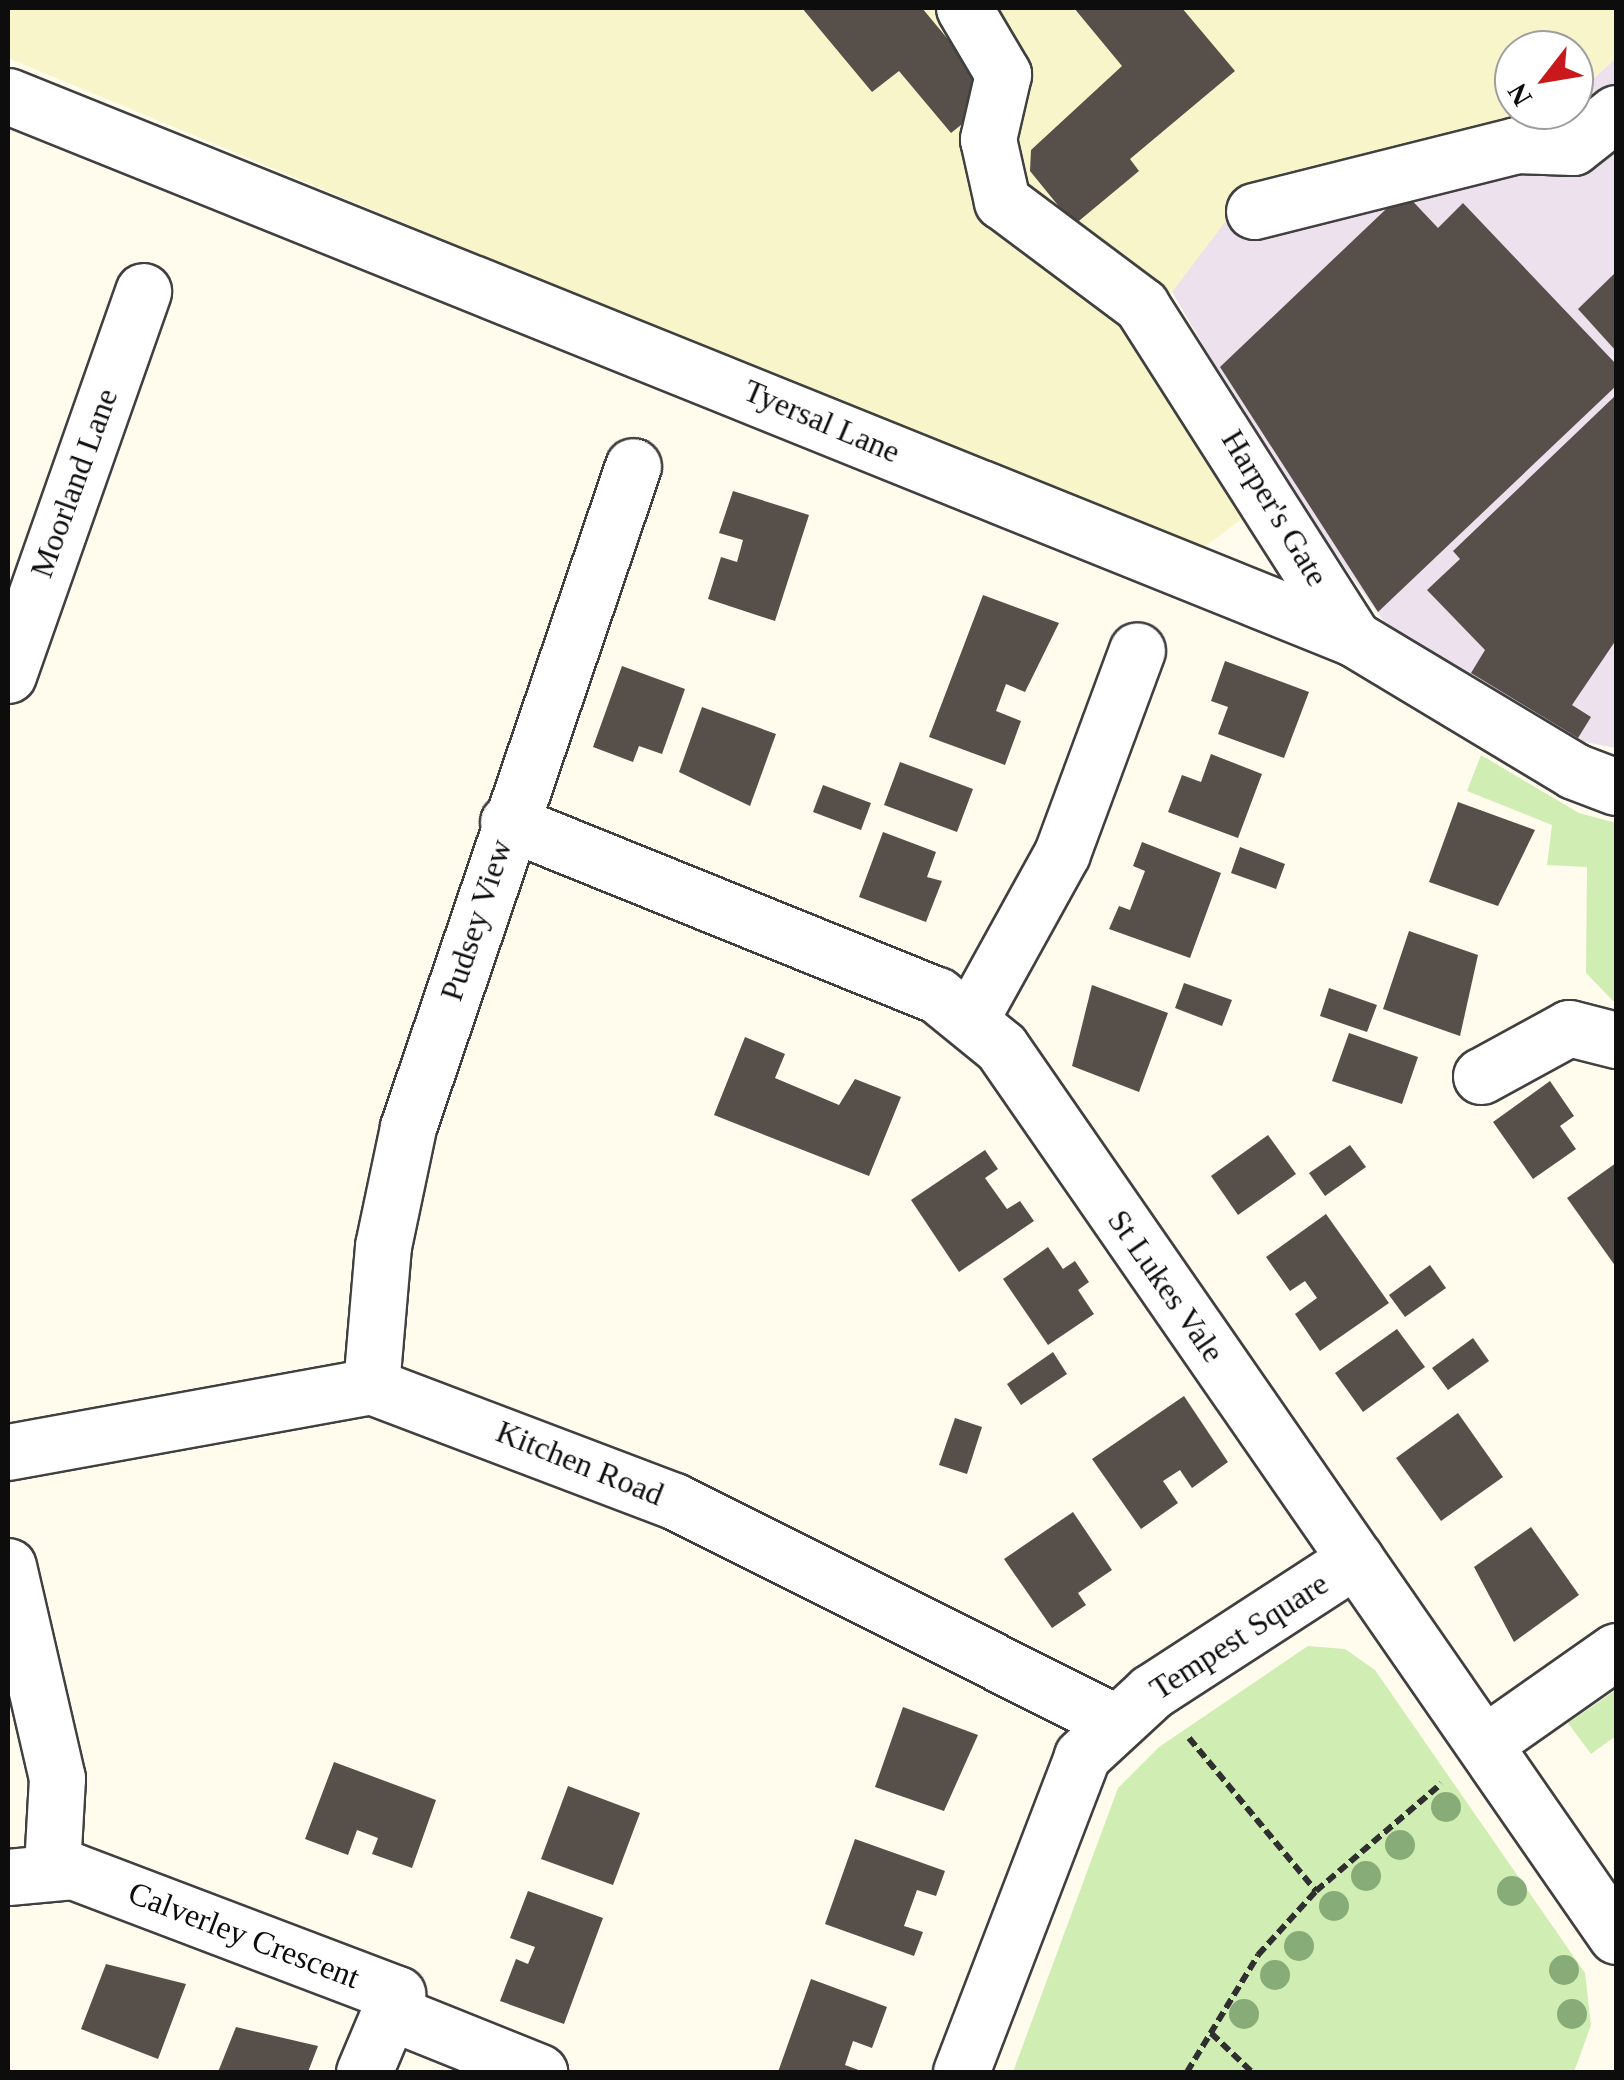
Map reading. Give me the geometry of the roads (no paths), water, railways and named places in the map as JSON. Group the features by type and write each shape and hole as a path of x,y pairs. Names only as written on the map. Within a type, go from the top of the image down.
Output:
{"street":[{"name":"Harper's Gate","path":"964,8 1003,74 988,139 1002,201 1120,281 1194,379 1353,638"},
{"name":"Tyersal Lane","path":"8,96 1353,638 1574,771 1616,787"},
{"path":"1254,211 1516,145 1574,147 1616,113"},
{"name":"Moorland Lane","path":"12,645 143,292"},
{"name":"Pudsey View","path":"371,1386 382,1246 408,1127 508,822 633,466"},
{"path":"971,1018 1071,830 1137,650"},
{"name":"St Lukes Vale","path":"508,822 900,978 971,1018 1001,1047 1356,1559"},
{"path":"1482,1076 1569,1028 1616,1040"},
{"path":"8,1452 371,1386"},
{"name":"Kitchen Road","path":"371,1386 674,1501 1132,1707"},
{"name":"Tempest Square","path":"961,2072 1060,1797 1132,1707 1356,1559 1616,1936"},
{"path":"8,1566 56,1778 30,1872"},
{"path":"1484,1743 1616,1652"},
{"name":"Calverley Crescent","path":"30,1872 397,1994 364,2072"},
{"path":"390,2012 539,2072"}]}
